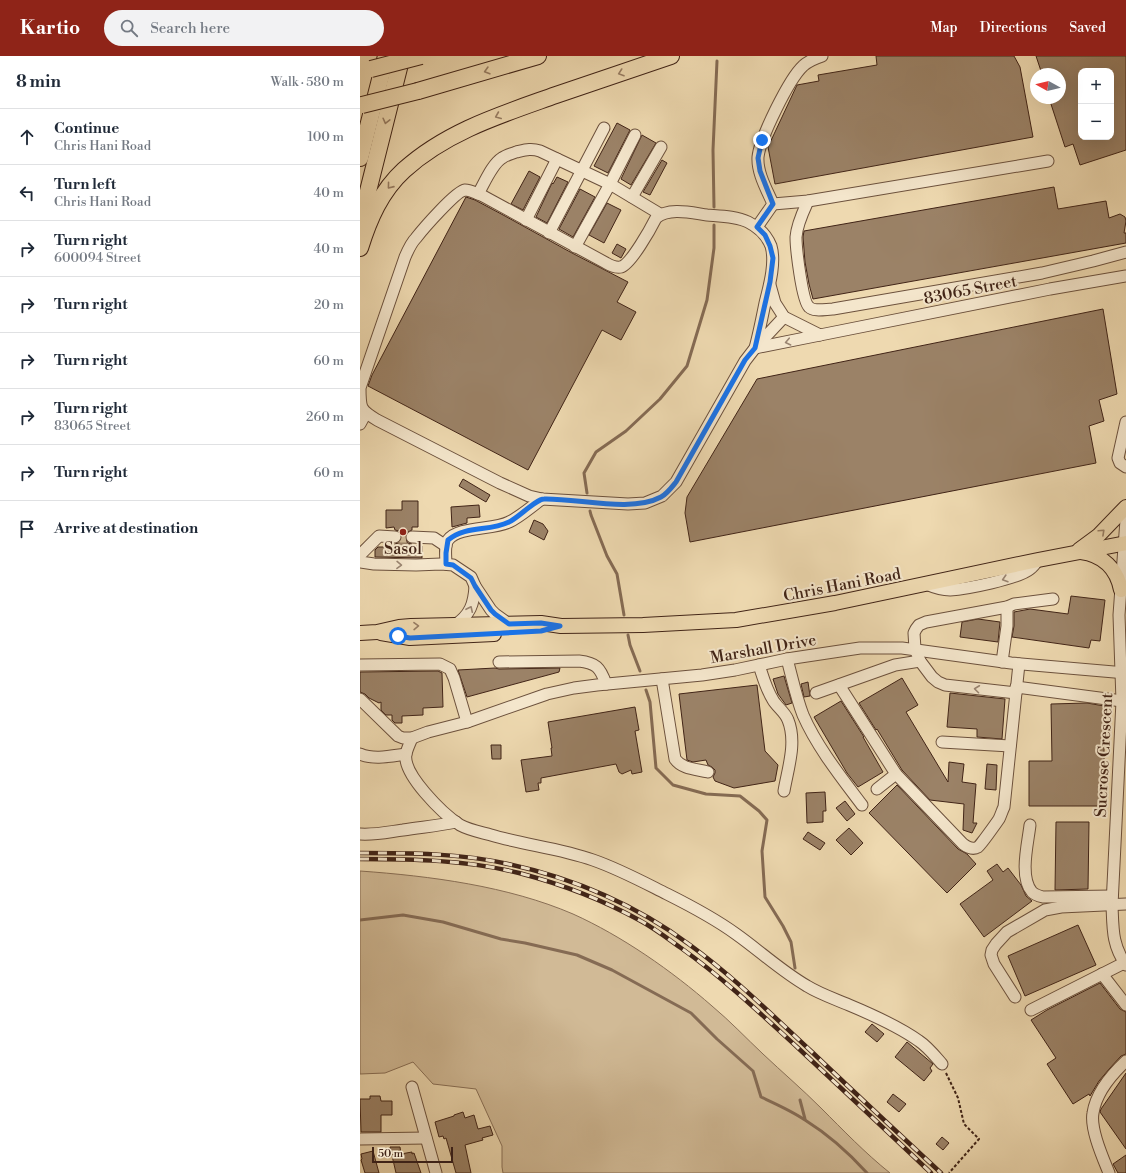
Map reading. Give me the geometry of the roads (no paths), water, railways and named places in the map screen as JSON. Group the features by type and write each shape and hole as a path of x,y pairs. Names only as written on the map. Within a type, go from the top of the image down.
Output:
{"highway":[{"path":"360,158 386,56"},
{"path":"360,224 402,56"},
{"path":"366,70 421,56"},
{"path":"361,106 538,56"},
{"path":"360,248 366,227 376,206 388,188 404,170 433,147 461,131 506,112 671,56"}],"main road":[{"path":"1075,552 1107,528 1126,506"},
{"name":"Chris Hani Road","path":"360,633 377,632 399,627 455,625 541,623 560,626 643,625 736,620 802,609 1125,543"},
{"path":"1075,552 1090,554 1104,560 1114,571 1119,583 1123,582"},
{"name":"Chris Hani Road","path":"377,632 410,638 541,631 560,626"}],"street":[{"path":"773,204 760,171 758,158 762,140 797,73 804,65 822,56"},
{"path":"549,232 604,128"},
{"path":"575,247 635,135"},
{"path":"632,197 661,147"},
{"path":"478,194 500,158 527,149 534,149 610,184 660,214"},
{"path":"526,220 558,159"},
{"path":"773,204 808,201 1048,161"},
{"path":"755,348 770,282 773,258 765,235 757,227 748,222 738,218 677,212 666,212 660,214 627,265 620,268 613,267 478,194 466,190 452,199 415,239 405,257 360,388 360,406 363,411 377,420 500,483 529,496 542,499 628,504 645,503 662,496 676,482 745,360 784,316"},
{"path":"808,201 798,224 796,236 805,300 810,308 814,309 833,309 1042,273 1093,262 1126,252"},
{"path":"757,227 773,204"},
{"name":"83065 Street","path":"755,348 1050,289 1126,276"},
{"path":"770,282 775,303 784,316 820,335"},
{"path":"360,424 366,413"},
{"path":"1126,422 1118,458 1120,463 1126,466"},
{"path":"446,564 446,546 448,540 461,532 498,526 510,522 542,499"},
{"name":"Sucrose Crescent","path":"1125,964 1113,936 1112,901 1124,672 1123,582 1126,520"},
{"path":"360,555 379,536 395,537"},
{"path":"412,537 434,538 446,546"},
{"path":"360,562 374,564 453,565 471,578 495,614 509,624"},
{"path":"455,625 467,615 471,608 475,586"},
{"path":"1054,599 1014,604 1008,607 926,622 919,625 914,633 914,649 920,662 932,677 945,685 1016,690 1122,701"},
{"path":"1002,662 1008,607"},
{"name":"Marshall Drive","path":"412,738 428,732 466,722 547,694 574,688 702,675 787,659 860,648 883,647 914,649 1019,664 1124,672"},
{"path":"787,659 803,714 832,765 862,804"},
{"path":"499,662 590,662 600,669 606,684"},
{"path":"816,693 896,664 920,662"},
{"path":"360,665 440,664 450,669 454,678 466,722"},
{"path":"839,685 896,774 967,847 978,848 1002,814 1019,664"},
{"path":"759,665 768,691 775,703 788,718 791,730 792,745 784,791"},
{"path":"662,679 675,759 679,764 684,766 708,772"},
{"path":"360,700 398,736 403,738 412,738 406,754 407,763 413,775 429,798 456,822 469,829 499,838 574,854 615,868 640,879 696,909 734,933 785,972 808,986 861,1010 920,1041 942,1064"},
{"path":"942,742 1010,746"},
{"path":"360,754 369,757 379,757 406,754"},
{"path":"876,789 896,774"},
{"path":"360,834 374,835 434,827 456,822"},
{"path":"1030,825 1025,864 1026,879 1033,893 1043,897 1112,901 1126,904"},
{"path":"1015,997 994,964 991,955 996,944 1007,932 1045,910 1112,901"},
{"path":"1031,1010 1125,964"},
{"path":"1102,974 1126,1005"},
{"path":"1109,1173 1094,1130 1092,1114 1100,1092 1113,1074 1126,1061"},
{"path":"412,1087 436,1173"},
{"path":"360,1139 426,1138"}],"waterway":[{"path":"714,207 713,150 717,61"},
{"path":"587,493 584,473 596,452 626,431 660,399 687,366 707,300 714,248 714,225"},
{"path":"590,511 607,556 617,574 624,615"},
{"path":"628,635 630,645 640,671"},
{"path":"646,690 650,702 656,768 673,785 706,794 740,796 759,811 767,820 762,851 765,897 791,942 795,968"},
{"path":"360,920 403,915 443,922 501,939 577,955 612,970 691,1013 717,1039 753,1071 761,1097 795,1114 814,1126 846,1151 867,1173"},
{"path":"800,1100 805,1119"}],"tunnel":[{"path":"395,537 412,537"}],"railway":[{"path":"360,853 416,854 490,860 532,870 580,885 626,905 648,917 690,945 737,983 941,1173"},
{"path":"360,859 440,861 480,865 519,873 565,887 610,905 650,926 697,959 741,996 931,1173"}],"place":[{"name":"Sasol","path":"403,532"}]}
